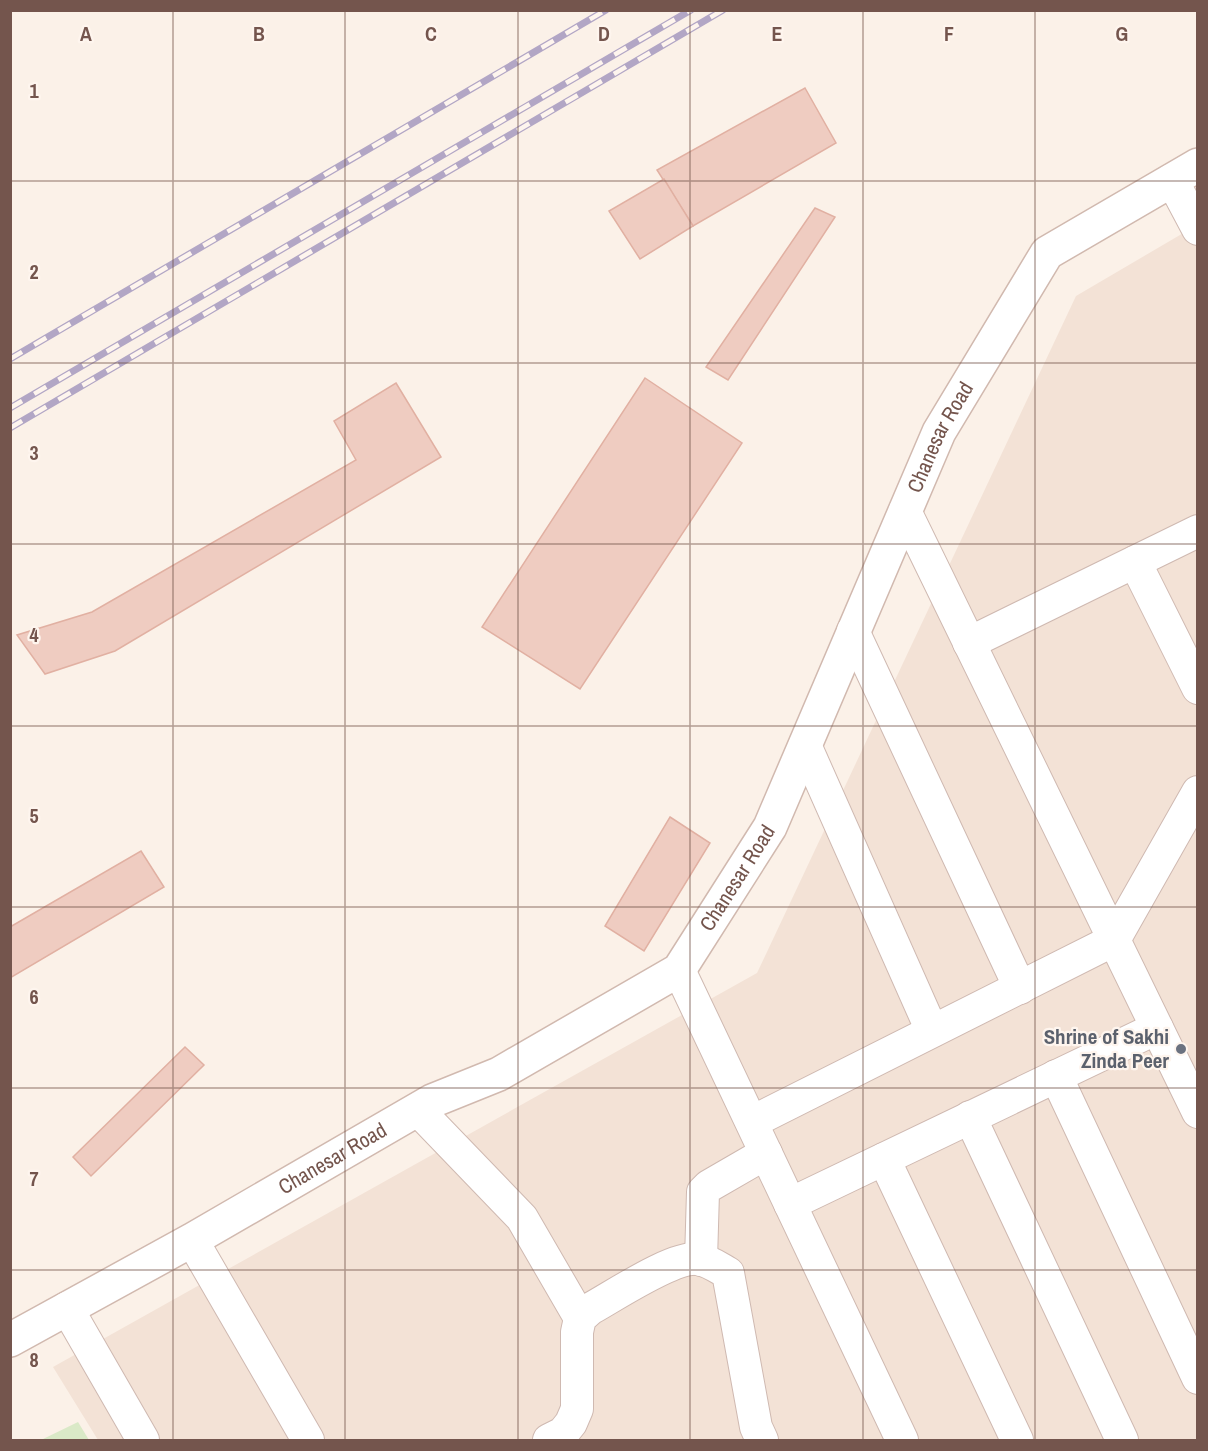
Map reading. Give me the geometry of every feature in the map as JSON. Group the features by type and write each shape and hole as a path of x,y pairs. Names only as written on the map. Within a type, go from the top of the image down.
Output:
{"street":[{"path":"1185,173 1197,229"},
{"name":"Chanesar Road","path":"10,1340 192,1240 419,1111 432,1101 499,1074 679,970 770,828 939,432 1047,253 1185,173"},
{"path":"905,511 1197,1112"},
{"path":"969,643 1197,531"},
{"path":"1135,562 1197,688"},
{"path":"853,631 1020,988"},
{"path":"805,745 932,1031"},
{"path":"752,1122 1114,940 1197,792"},
{"path":"679,970 903,1440"},
{"path":"790,1204 1157,1028"},
{"path":"1056,1076 1197,1378"},
{"path":"419,1111 522,1218 580,1318"},
{"path":"970,1118 1122,1440"},
{"path":"701,1260 703,1191 766,1153"},
{"path":"884,1159 1017,1440"},
{"path":"192,1240 308,1440"},
{"path":"566,1435 577,1409 577,1332 580,1318 591,1309 668,1266 682,1260 701,1260 728,1273 756,1427 762,1440"},
{"path":"67,1308 143,1440"}],"shaded area":[{"path":"1197,225 1197,1440 98,1440 53,1367 757,973 1076,296"}],"green space":[{"path":"78,1422 89,1440 41,1440"}],"building":[{"path":"805,88 836,143 693,226 657,170"},
{"path":"664,179 693,226 640,259 609,211"},
{"path":"815,208 835,217 728,380 706,367"},
{"path":"645,378 742,443 580,689 482,627"},
{"path":"396,383 441,457 115,651 45,674 17,635 92,612 356,460 334,421"},
{"path":"670,817 710,843 644,951 605,926"},
{"path":"141,851 164,887 10,978 10,927"},
{"path":"185,1047 204,1065 91,1176 73,1157"}],"railway":[{"path":"10,359 606,10"},
{"path":"10,408 691,10"},
{"path":"10,428 723,10"}],"place":[{"name":"Shrine of Sakhi Zinda Peer","path":"1181,1049"}]}
